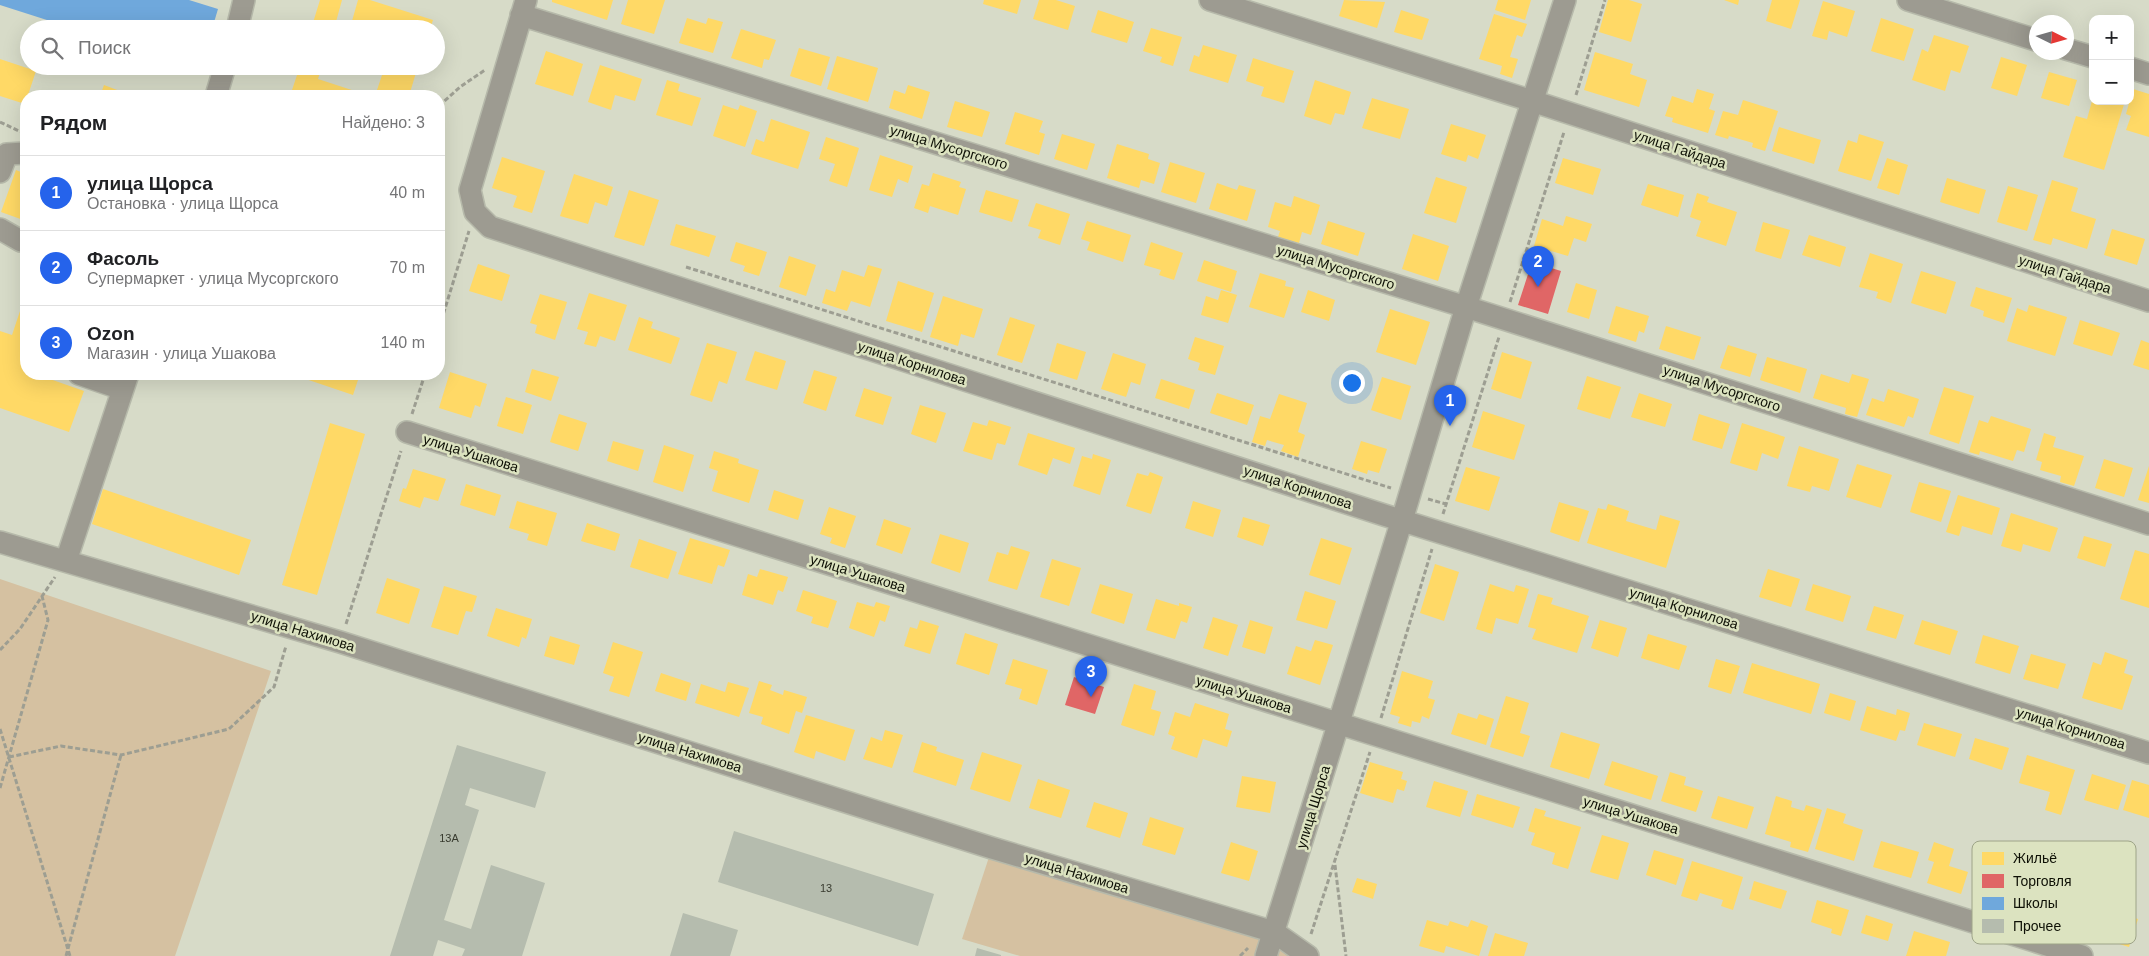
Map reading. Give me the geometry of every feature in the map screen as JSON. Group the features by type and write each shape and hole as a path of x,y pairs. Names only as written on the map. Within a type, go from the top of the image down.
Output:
{"street":[{"path":"239,20 244,0"},
{"name":"улица Гайдара","path":"1210,0 1570,113 2149,301"},
{"name":"улица Щорса","path":"1266,956 1402,520 1466,307 1565,0"},
{"path":"1908,0 2029,38"},
{"path":"475,212 470,190 524,7"},
{"name":"улица Мусоргского","path":"524,7 2149,524"},
{"path":"2074,51 2089,56"},
{"path":"2134,69 2149,74"},
{"path":"218,90 222,75"},
{"path":"0,172 6,154 20,153"},
{"name":"улица Корнилова","path":"475,212 490,227 1437,532 2149,753"},
{"path":"0,229 20,240"},
{"path":"66,561 125,381"},
{"name":"улица Ушакова","path":"406,432 1972,922"},
{"name":"улица Нахимова","path":"0,542 340,642 992,848 1274,932 1306,955"},
{"name":"улица Ушакова","path":"2044,944 2082,956"}],"path":[{"path":"1306,955 1605,0"},
{"path":"445,101 460,87 510,53"},
{"path":"0,122 20,132"},
{"path":"445,309 475,212"},
{"path":"676,264 1410,494"},
{"path":"340,642 423,380"},
{"path":"0,650 20,629 66,561"},
{"path":"0,788 48,620 42,596"},
{"path":"9,757 61,746 121,755 229,729 274,687 292,628"},
{"path":"0,729 70,956"},
{"path":"66,956 121,755"},
{"path":"1334,862 1346,956"}],"shaded area":[{"path":"0,579 271,671 175,956 0,956"},
{"path":"992,848 1274,932 1308,956 1020,956 962,939"}],"building: Жильё":[{"path":"320,0 342,0 336,20 314,20"},
{"path":"358,0 370,0 433,20 352,20"},
{"path":"552,0 613,0 607,20 552,2"},
{"path":"628,0 665,0 654,34 621,24"},
{"path":"984,0 1021,0 1017,14 983,4"},
{"path":"1039,0 1056,0 1075,6 1068,30 1033,19"},
{"path":"1344,0 1385,2 1377,28 1339,16"},
{"path":"1498,0 1531,0 1525,20 1495,10"},
{"path":"1608,0 1629,0 1642,4 1631,42 1599,32"},
{"path":"1724,0 1739,0 1738,5"},
{"path":"1772,0 1800,0 1791,29 1766,21"},
{"path":"1823,1 1855,11 1847,37 1829,31 1827,40 1812,36"},
{"path":"1098,10 1134,22 1127,43 1091,32"},
{"path":"1401,10 1429,19 1422,40 1394,32"},
{"path":"1494,14 1527,24 1522,37 1517,35 1510,57 1518,59 1512,78 1500,74 1502,66 1479,59"},
{"path":"687,18 706,24 708,18 723,22 713,53 679,43"},
{"path":"1881,18 1914,29 1904,61 1871,51"},
{"path":"1151,28 1182,37 1173,66 1160,62 1162,57 1143,51"},
{"path":"741,29 776,40 769,60 764,59 762,68 731,58"},
{"path":"1934,35 1969,46 1960,73 1951,70 1945,91 1912,80 1922,49 1928,52"},
{"path":"1203,45 1237,55 1228,83 1189,71 1194,55 1199,57"},
{"path":"799,48 830,57 821,86 790,76"},
{"path":"546,51 583,64 573,96 535,84"},
{"path":"1595,52 1633,64 1630,74 1647,80 1639,107 1584,90"},
{"path":"837,56 878,68 868,102 827,89"},
{"path":"2001,57 2027,65 2017,96 1991,88"},
{"path":"1253,58 1294,71 1284,103 1261,96 1264,87 1246,81"},
{"path":"0,59 20,66 20,75 35,75 30,90 20,90 20,102 0,96"},
{"path":"600,65 642,79 635,101 615,95 611,110 588,102"},
{"path":"2049,72 2077,80 2069,106 2041,98"},
{"path":"297,75 319,75 318,79 352,90 292,90"},
{"path":"382,75 415,75 411,90 377,90"},
{"path":"667,80 680,84 678,91 701,98 692,126 656,115"},
{"path":"1315,80 1351,92 1344,115 1335,113 1331,125 1304,116"},
{"path":"104,85 117,90 102,90"},
{"path":"908,85 930,92 922,119 889,108 894,90 905,94"},
{"path":"1697,89 1714,94 1709,109 1715,111 1708,133 1672,122 1673,118 1665,116 1672,96 1693,103"},
{"path":"2134,89 2149,94 2149,137 2126,130 2131,116 2126,114 2129,105 2134,105"},
{"path":"1372,98 1409,109 1400,139 1362,128"},
{"path":"1743,100 1778,111 1765,151 1752,147 1753,143 1729,136 1728,139 1715,135 1723,111 1738,115"},
{"path":"955,101 990,112 982,137 947,127"},
{"path":"723,105 738,110 740,105 757,111 745,147 713,136"},
{"path":"2091,105 2124,105 2104,170 2063,157 2076,116 2087,119"},
{"path":"1015,112 1043,121 1039,132 1045,134 1039,155 1005,144"},
{"path":"771,119 810,132 798,169 751,154 756,139 764,142"},
{"path":"1451,124 1486,135 1478,159 1468,155 1466,162 1441,154"},
{"path":"1779,127 1821,140 1814,164 1772,151"},
{"path":"1062,134 1095,144 1087,170 1054,159"},
{"path":"1859,134 1884,142 1871,181 1838,171 1848,140 1857,143"},
{"path":"826,137 859,148 847,187 829,181 835,164 819,159"},
{"path":"1117,144 1149,154 1148,159 1160,163 1154,184 1141,180 1139,188 1107,178"},
{"path":"880,155 913,166 908,183 898,179 892,197 869,190"},
{"path":"502,157 545,171 532,213 513,207 517,196 492,188"},
{"path":"1563,158 1601,169 1593,195 1555,183"},
{"path":"1887,158 1908,165 1899,195 1877,188"},
{"path":"1170,162 1205,173 1196,203 1161,192"},
{"path":"16,170 20,172 20,219 1,212"},
{"path":"933,173 961,182 959,187 966,189 958,215 930,206 928,213 914,208 922,184 929,186"},
{"path":"574,174 613,187 607,206 595,202 588,224 560,216"},
{"path":"1436,177 1467,187 1456,223 1424,213"},
{"path":"1947,178 1986,190 1979,214 1940,202"},
{"path":"2052,180 2078,188 2071,211 2096,219 2087,249 2053,238 2051,245 2033,240"},
{"path":"1217,183 1237,190 1239,185 1256,190 1247,221 1209,209"},
{"path":"1648,184 1684,195 1678,217 1641,205"},
{"path":"2008,186 2038,195 2027,231 1997,222"},
{"path":"629,190 659,200 644,246 614,237"},
{"path":"986,190 1019,200 1012,222 979,212"},
{"path":"1697,193 1709,197 1707,202 1737,212 1726,246 1696,236 1701,221 1690,217"},
{"path":"1294,196 1320,205 1311,235 1302,232 1299,243 1278,237 1280,231 1268,227 1275,202 1291,207"},
{"path":"1036,203 1070,214 1060,245 1038,238 1041,230 1028,226"},
{"path":"1566,216 1592,224 1586,242 1574,238 1568,256 1534,246 1542,219 1563,226"},
{"path":"1087,221 1131,235 1123,262 1087,250 1090,242 1081,239"},
{"path":"1328,221 1365,233 1358,256 1321,244"},
{"path":"1763,222 1790,230 1781,259 1755,251"},
{"path":"676,224 716,236 709,257 670,245"},
{"path":"2112,229 2145,239 2137,265 2104,255"},
{"path":"1413,234 1449,246 1438,281 1402,269"},
{"path":"1809,235 1846,247 1840,267 1802,255"},
{"path":"736,242 767,252 759,276 743,271 745,266 730,261"},
{"path":"1151,242 1183,253 1174,280 1159,275 1161,270 1144,265"},
{"path":"1870,253 1903,264 1891,303 1876,298 1878,292 1859,287"},
{"path":"789,256 816,265 806,296 779,287"},
{"path":"1204,260 1237,271 1231,292 1197,281"},
{"path":"478,264 510,275 502,301 469,291"},
{"path":"868,265 882,269 870,307 851,301 847,311 822,303 826,289 835,292 842,270 864,277"},
{"path":"1921,271 1956,282 1946,314 1911,303"},
{"path":"1260,273 1286,281 1285,286 1294,288 1284,318 1249,307"},
{"path":"898,281 934,293 922,332 886,321"},
{"path":"1576,283 1597,290 1589,319 1567,312"},
{"path":"1976,287 2012,298 2004,323 1983,316 1984,311 1970,306"},
{"path":"1221,290 1237,295 1228,323 1201,315 1206,296 1218,300"},
{"path":"1308,290 1335,300 1329,321 1301,312"},
{"path":"589,293 627,305 615,341 600,336 596,347 584,344 588,332 577,329"},
{"path":"540,294 567,302 555,340 535,333 537,325 530,323"},
{"path":"943,296 983,309 974,338 961,334 958,346 930,337"},
{"path":"2029,305 2067,317 2055,356 2007,341 2017,308 2027,312"},
{"path":"1616,306 1649,316 1644,333 1639,331 1636,342 1608,333"},
{"path":"1390,309 1430,322 1416,365 1376,352"},
{"path":"20,311 20,380 53,380 84,391 69,432 0,408 0,331 12,335"},
{"path":"639,317 653,322 651,328 680,338 671,364 628,350"},
{"path":"1010,317 1035,325 1022,363 997,355"},
{"path":"2080,320 2120,333 2112,356 2073,344"},
{"path":"1666,326 1701,337 1694,360 1659,349"},
{"path":"1195,337 1224,346 1215,375 1198,370 1200,363 1188,359"},
{"path":"2141,340 2149,343 2149,370 2133,365"},
{"path":"707,343 737,352 727,384 719,381 712,402 690,395"},
{"path":"1057,343 1086,352 1077,380 1049,371"},
{"path":"1728,345 1757,354 1750,377 1720,368"},
{"path":"755,351 786,361 777,390 745,380"},
{"path":"1502,352 1532,362 1521,399 1491,389"},
{"path":"1113,353 1146,364 1140,385 1131,382 1126,397 1101,389"},
{"path":"1767,357 1807,369 1800,393 1760,380"},
{"path":"532,369 559,377 551,401 525,392"},
{"path":"814,370 837,377 826,411 803,403"},
{"path":"450,372 487,384 480,407 475,405 471,418 439,408"},
{"path":"1821,374 1849,383 1852,374 1869,379 1857,417 1845,414 1846,408 1813,398"},
{"path":"1587,376 1621,387 1610,419 1577,409"},
{"path":"1382,377 1411,386 1401,420 1371,410"},
{"path":"1161,379 1195,390 1189,409 1155,398"},
{"path":"309,380 358,380 353,395"},
{"path":"1944,387 1974,396 1959,444 1929,434"},
{"path":"864,388 892,397 883,425 855,416"},
{"path":"1888,389 1919,399 1913,418 1908,416 1904,427 1866,415 1872,398 1884,402"},
{"path":"1217,393 1254,405 1247,425 1210,413"},
{"path":"1639,393 1672,404 1665,427 1631,417"},
{"path":"1279,394 1307,403 1298,432 1305,435 1298,457 1281,451 1284,445 1267,440 1265,446 1252,442 1260,416 1270,419"},
{"path":"506,397 532,405 523,434 497,426"},
{"path":"920,405 946,413 936,443 911,434"},
{"path":"1483,411 1525,425 1514,460 1472,447"},
{"path":"559,414 587,423 578,451 550,442"},
{"path":"1699,414 1730,424 1722,449 1692,440"},
{"path":"1991,416 2031,429 2024,452 2017,450 2013,461 1980,451 1979,455 1969,452 1979,420 1988,423"},
{"path":"989,420 1011,427 1005,445 997,443 992,460 963,451 973,422 987,426"},
{"path":"330,423 365,434 317,595 282,585"},
{"path":"1742,423 1785,437 1778,459 1762,453 1757,471 1730,463"},
{"path":"1028,433 1075,448 1070,464 1053,458 1047,475 1018,465"},
{"path":"2044,433 2056,437 2053,447 2084,456 2074,486 2060,482 2061,476 2040,470 2042,462 2036,460"},
{"path":"613,441 644,450 638,471 607,461"},
{"path":"1361,441 1387,449 1379,473 1368,470 1367,474 1352,469"},
{"path":"664,445 694,455 683,492 653,482"},
{"path":"1799,446 1839,459 1829,491 1812,486 1810,492 1787,486"},
{"path":"714,451 739,459 738,463 759,470 749,503 712,491 718,471 709,468"},
{"path":"1093,454 1111,460 1100,495 1073,486 1082,456 1092,459"},
{"path":"2104,459 2133,468 2124,497 2095,488"},
{"path":"1857,464 1892,475 1881,508 1846,497"},
{"path":"2149,466 2149,503 2138,500"},
{"path":"1466,467 1500,477 1489,511 1455,501"},
{"path":"413,469 446,479 438,501 424,497 420,508 399,501 403,488 406,489"},
{"path":"1150,472 1163,477 1151,514 1126,506 1137,473 1148,476"},
{"path":"1919,482 1951,491 1941,522 1910,512"},
{"path":"466,484 501,495 495,516 460,505"},
{"path":"103,489 251,540 239,575 92,524"},
{"path":"774,490 804,500 798,520 768,510"},
{"path":"1958,495 2000,508 1992,535 1962,526 1959,536 1946,532"},
{"path":"517,501 557,513 547,546 527,540 529,534 509,528"},
{"path":"1193,501 1221,510 1213,537 1185,528"},
{"path":"1559,502 1589,511 1579,542 1550,532"},
{"path":"1608,504 1629,511 1626,521 1656,530 1660,515 1680,521 1666,568 1587,543 1598,508 1606,510"},
{"path":"829,507 856,516 845,548 830,543 832,538 820,534"},
{"path":"2011,513 2058,528 2050,552 2023,544 2021,552 2001,546"},
{"path":"1243,517 1270,525 1263,546 1237,537"},
{"path":"884,519 911,528 902,554 876,545"},
{"path":"587,523 620,534 615,551 581,541"},
{"path":"940,534 969,543 960,573 931,563"},
{"path":"2084,536 2112,544 2105,567 2077,558"},
{"path":"690,538 730,550 724,567 718,565 712,584 678,574"},
{"path":"1321,538 1352,548 1340,585 1309,575"},
{"path":"639,539 677,552 668,579 630,567"},
{"path":"1011,546 1030,552 1017,590 988,581 997,552 1008,555"},
{"path":"2135,550 2149,554 2149,608 2120,599"},
{"path":"1052,559 1081,568 1069,606 1040,597"},
{"path":"1435,564 1459,572 1444,621 1420,613"},
{"path":"760,569 788,577 783,592 778,590 773,605 742,595 748,574 757,577"},
{"path":"1768,569 1800,579 1791,607 1759,597"},
{"path":"387,578 420,589 409,624 376,613"},
{"path":"1100,584 1133,594 1124,624 1091,613"},
{"path":"1490,584 1514,592 1516,585 1529,589 1518,624 1496,618 1492,634 1476,629"},
{"path":"1813,584 1851,596 1843,622 1805,610"},
{"path":"444,586 477,596 472,612 466,611 458,635 431,627"},
{"path":"803,590 837,601 828,628 811,623 813,617 796,611"},
{"path":"1305,591 1336,601 1327,629 1296,620"},
{"path":"1538,594 1553,598 1551,604 1589,616 1577,653 1532,639 1536,629 1528,627"},
{"path":"1156,599 1179,606 1179,603 1192,607 1187,623 1181,621 1175,639 1146,630"},
{"path":"857,602 874,607 876,602 890,606 885,622 880,620 874,637 849,628"},
{"path":"1874,606 1904,615 1896,639 1866,630"},
{"path":"496,608 532,619 526,639 522,637 519,647 487,636"},
{"path":"1213,617 1238,625 1228,656 1203,648"},
{"path":"920,620 939,626 930,654 904,646 910,627 917,629"},
{"path":"1250,620 1273,627 1265,654 1242,647"},
{"path":"1600,620 1627,628 1618,657 1591,648"},
{"path":"1922,620 1958,631 1950,655 1914,644"},
{"path":"965,633 998,644 989,675 956,664"},
{"path":"1648,634 1687,646 1679,670 1641,658"},
{"path":"1983,635 2019,646 2010,674 1975,663"},
{"path":"550,636 580,645 574,665 544,656"},
{"path":"1315,640 1333,645 1320,685 1287,674 1296,646 1311,651"},
{"path":"613,642 643,652 629,697 609,691 614,677 603,673"},
{"path":"2105,652 2128,660 2124,673 2133,676 2122,710 2082,698 2093,662 2101,665"},
{"path":"2031,654 2066,664 2058,689 2023,679"},
{"path":"1013,659 1048,670 1037,705 1019,699 1022,689 1005,684"},
{"path":"1716,659 1740,666 1731,694 1708,687"},
{"path":"1752,663 1820,684 1811,714 1743,693"},
{"path":"1402,671 1433,681 1428,698 1435,700 1429,719 1422,716 1420,723 1412,721 1411,727 1398,723 1400,717 1390,714"},
{"path":"661,673 691,683 686,701 655,691"},
{"path":"759,681 772,685 770,690 783,695 784,690 807,697 802,713 796,711 789,734 761,724 763,717 749,713"},
{"path":"728,682 749,688 739,717 695,703 701,684 725,692"},
{"path":"1134,684 1156,691 1151,709 1161,712 1154,736 1121,725"},
{"path":"1830,693 1856,701 1850,721 1824,713"},
{"path":"1506,696 1529,703 1520,733 1530,736 1523,757 1490,747"},
{"path":"1195,703 1229,714 1225,729 1232,731 1227,747 1203,739 1197,758 1171,749 1175,737 1168,734 1175,712 1190,717"},
{"path":"1867,706 1896,715 1897,709 1910,713 1905,731 1900,730 1896,741 1860,730"},
{"path":"1458,713 1477,719 1479,714 1494,719 1486,745 1451,734"},
{"path":"806,715 855,730 845,761 816,751 814,759 794,752"},
{"path":"1924,723 1962,734 1955,757 1917,745"},
{"path":"885,730 903,735 892,768 863,759 871,737 882,741"},
{"path":"1561,732 1600,744 1589,779 1550,767"},
{"path":"1975,738 2009,748 2002,770 1969,759"},
{"path":"922,742 937,747 936,751 964,760 956,786 913,772"},
{"path":"982,752 1022,765 1010,802 970,789"},
{"path":"2027,755 2075,770 2061,815 2045,810 2050,792 2019,783"},
{"path":"1612,761 1658,776 1651,800 1604,785"},
{"path":"1370,762 1403,772 1401,779 1407,781 1404,791 1397,789 1393,803 1360,793"},
{"path":"1670,772 1686,777 1684,785 1703,791 1696,812 1661,801"},
{"path":"2092,774 2126,785 2118,810 2084,800"},
{"path":"1242,776 1276,782 1270,813 1236,807"},
{"path":"1038,779 1070,790 1061,818 1029,808"},
{"path":"2132,780 2149,785 2149,818 2123,810"},
{"path":"1434,781 1468,791 1460,817 1426,807"},
{"path":"1477,794 1520,807 1513,828 1471,815"},
{"path":"1718,796 1754,807 1747,829 1711,818"},
{"path":"1776,796 1792,801 1791,807 1804,811 1806,805 1822,810 1808,852 1790,847 1791,842 1765,834"},
{"path":"1094,802 1128,813 1120,838 1086,827"},
{"path":"1535,808 1546,811 1544,816 1581,827 1568,869 1552,864 1555,853 1531,845 1535,833 1528,831"},
{"path":"1827,808 1846,814 1843,823 1863,830 1854,861 1815,849"},
{"path":"1150,817 1184,828 1175,855 1142,845"},
{"path":"1602,835 1629,843 1618,880 1590,872"},
{"path":"1881,841 1919,852 1911,878 1873,867"},
{"path":"1231,842 1258,851 1249,881 1221,873"},
{"path":"1934,842 1954,849 1949,866 1968,872 1961,894 1927,883 1934,862 1928,860"},
{"path":"1654,850 1684,859 1676,885 1646,875"},
{"path":"1692,861 1743,877 1733,910 1721,906 1723,900 1700,893 1697,901 1681,896"},
{"path":"1357,878 1377,884 1373,899 1352,892"},
{"path":"1754,881 1787,891 1781,909 1749,899"},
{"path":"1817,900 1849,910 1841,936 1831,933 1832,929 1811,922"},
{"path":"1866,915 1893,924 1888,941 1861,933"},
{"path":"1427,920 1448,926 1450,921 1468,927 1471,920 1488,926 1479,956 1446,946 1444,953 1419,946"},
{"path":"1914,931 1950,942 1946,956 1906,956"},
{"path":"1495,933 1528,943 1524,956 1488,956"},
{"path":"2119,944 2130,944 2129,947"}],"building: Торговля":[{"path":"1532,262 1561,271 1548,314 1518,305"},
{"path":"1074,677 1104,687 1095,714 1065,705"}],"building: Школы":[{"path":"0,0 189,0 218,9 215,20 47,20 0,5"}],"building: Прочее":[{"path":"457,745 546,772 535,808 470,788 465,805 479,810 444,920 471,929 491,865 545,883 522,956 462,956 465,949 438,940 433,956 390,956"},
{"path":"734,831 934,894 918,946 718,882"},
{"path":"683,913 738,930 730,956 670,956"},
{"path":"977,948 1001,955 1001,956 975,956"}],"place":[{"name":"Фасоль","path":"1538,287"},
{"name":"улица Щорса","path":"1450,426"},
{"name":"Ozon","path":"1091,697"}]}
